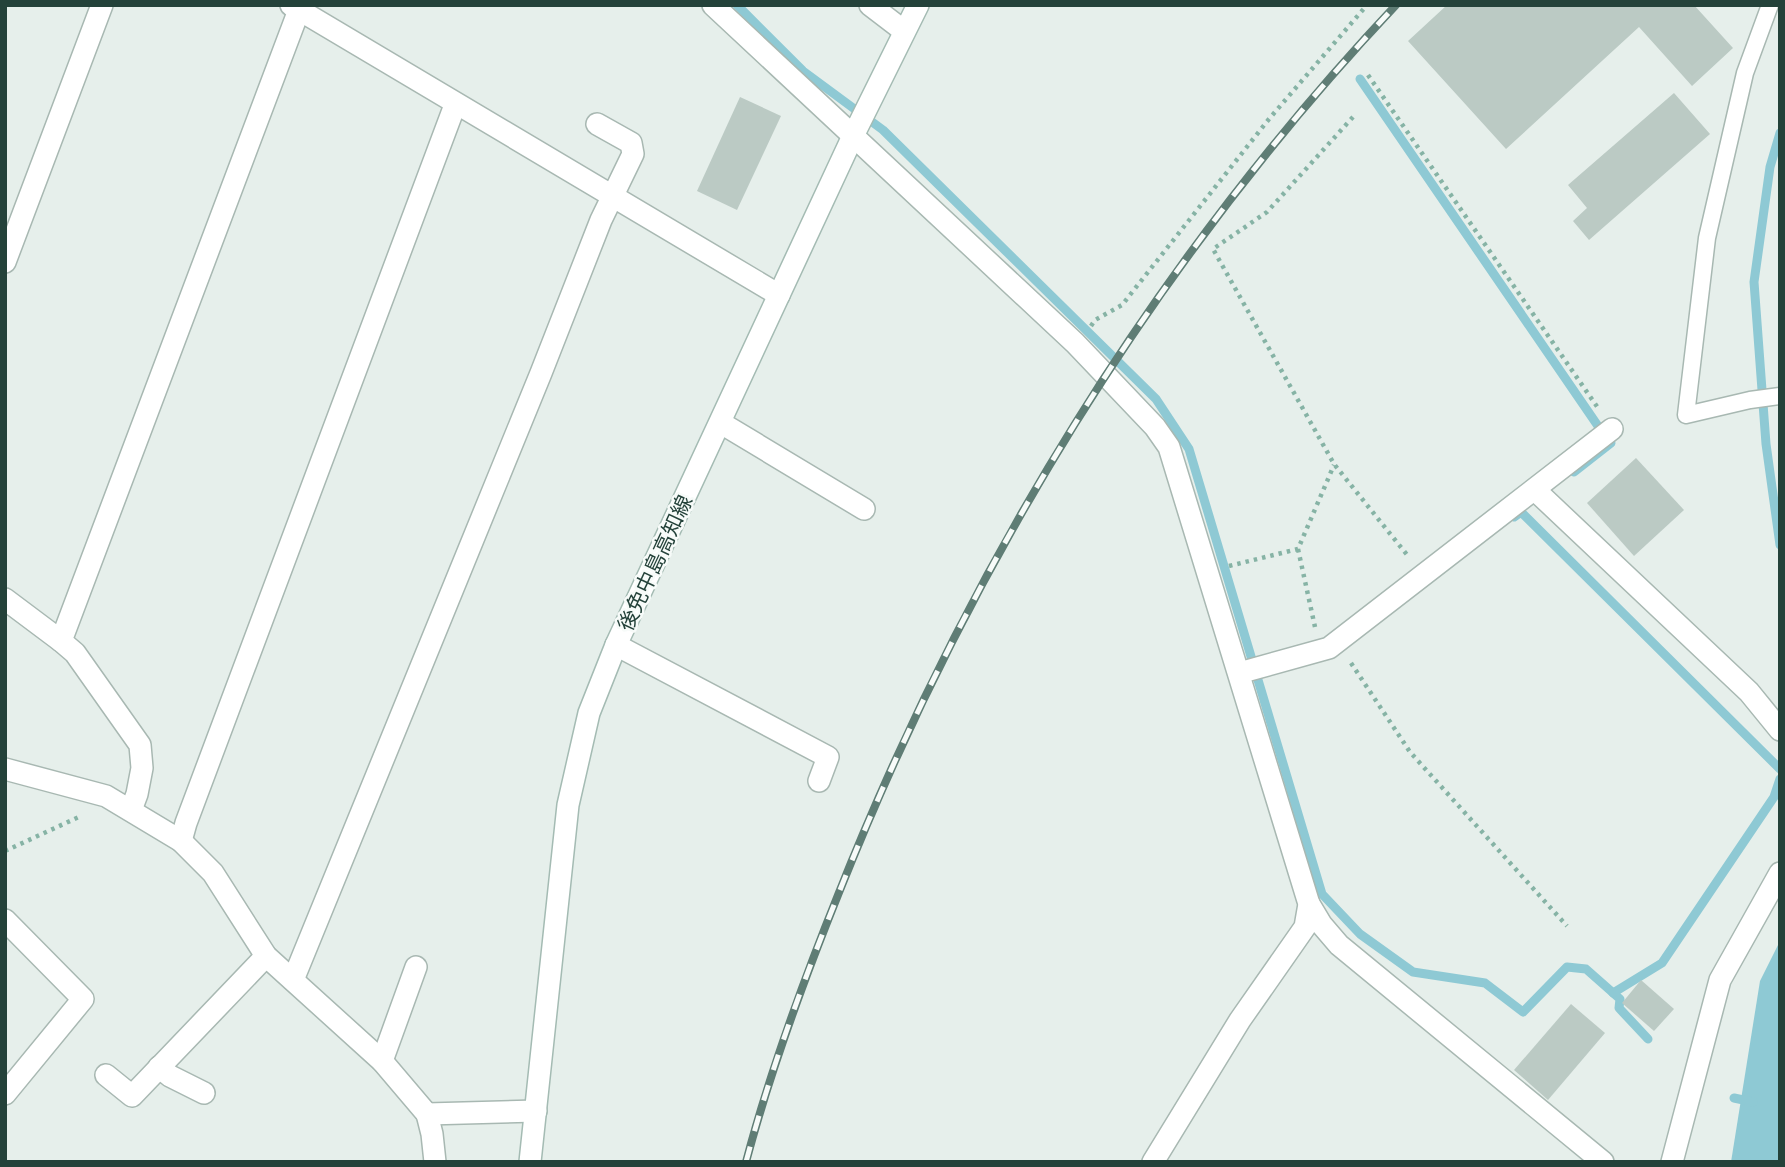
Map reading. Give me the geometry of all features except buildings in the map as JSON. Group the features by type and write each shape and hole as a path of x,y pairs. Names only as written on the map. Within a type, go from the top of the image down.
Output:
{"street":[{"path":"5,262 102,5"},
{"path":"713,5 856,130 1075,343 1155,427 1169,447 1176,466 1309,904 1321,924 1339,945 1602,1162"},
{"path":"870,5 904,31"},
{"name":"後免中島高知線","path":"530,1162 568,805 589,713 616,645 856,130 918,5"},
{"path":"61,641 295,8 779,295"},
{"path":"181,841 190,810 455,105"},
{"path":"293,979 601,220 633,154 631,143 597,124"},
{"path":"720,423 864,509"},
{"path":"1239,673 1328,646 1424,576 1612,429"},
{"path":"1535,490 1748,692 1780,730"},
{"path":"5,599 75,653 140,745 142,768 131,810"},
{"path":"616,645 828,757 819,781"},
{"path":"5,769 112,799 181,841 213,873 266,956 382,1061 428,1114 435,1162"},
{"path":"1672,1162 1720,979 1780,873"},
{"path":"1153,1162 1240,1020 1305,926 1309,904"},
{"path":"5,920 83,999 5,1094"},
{"path":"106,1075 132,1096 266,956"},
{"path":"382,1061 416,967"},
{"path":"159,1067 170,1076 205,1093"},
{"path":"428,1114 536,1111"}],"lane":[{"path":"1770,5 1745,73 1707,238 1686,415 1780,396"}],"path":[{"path":"1096,320 1122,305 1269,119 1367,5"},
{"path":"1368,75 1612,429"},
{"path":"1353,117 1267,212 1213,248 1334,464 1424,576"},
{"path":"1334,464 1298,549 1328,646 1410,752 1567,926"},
{"path":"1246,561 1298,549"},
{"path":"5,851 104,807 112,799"}],"water":[{"path":"1780,941 1780,1162 1731,1162 1760,981"}],"waterway":[{"path":"737,5 803,71 883,130 1156,399 1189,449 1322,894 1360,934 1413,972 1485,983 1523,1012 1567,967 1586,969 1620,999 1619,1008 1648,1039"},
{"path":"1360,79 1598,426"},
{"path":"1780,133 1770,167 1754,282 1766,444 1780,545"},
{"path":"1574,472 1611,443"},
{"path":"1514,517 1521,512 1780,769"},
{"path":"1613,993 1662,963 1774,797 1780,779"},
{"path":"1734,1098 1753,1102"}],"railway":[{"path":"746,1162 766,1094 812,961 889,773 946,654 1008,537 1075,424 1147,313 1225,206 1308,104 1396,5"}]}
